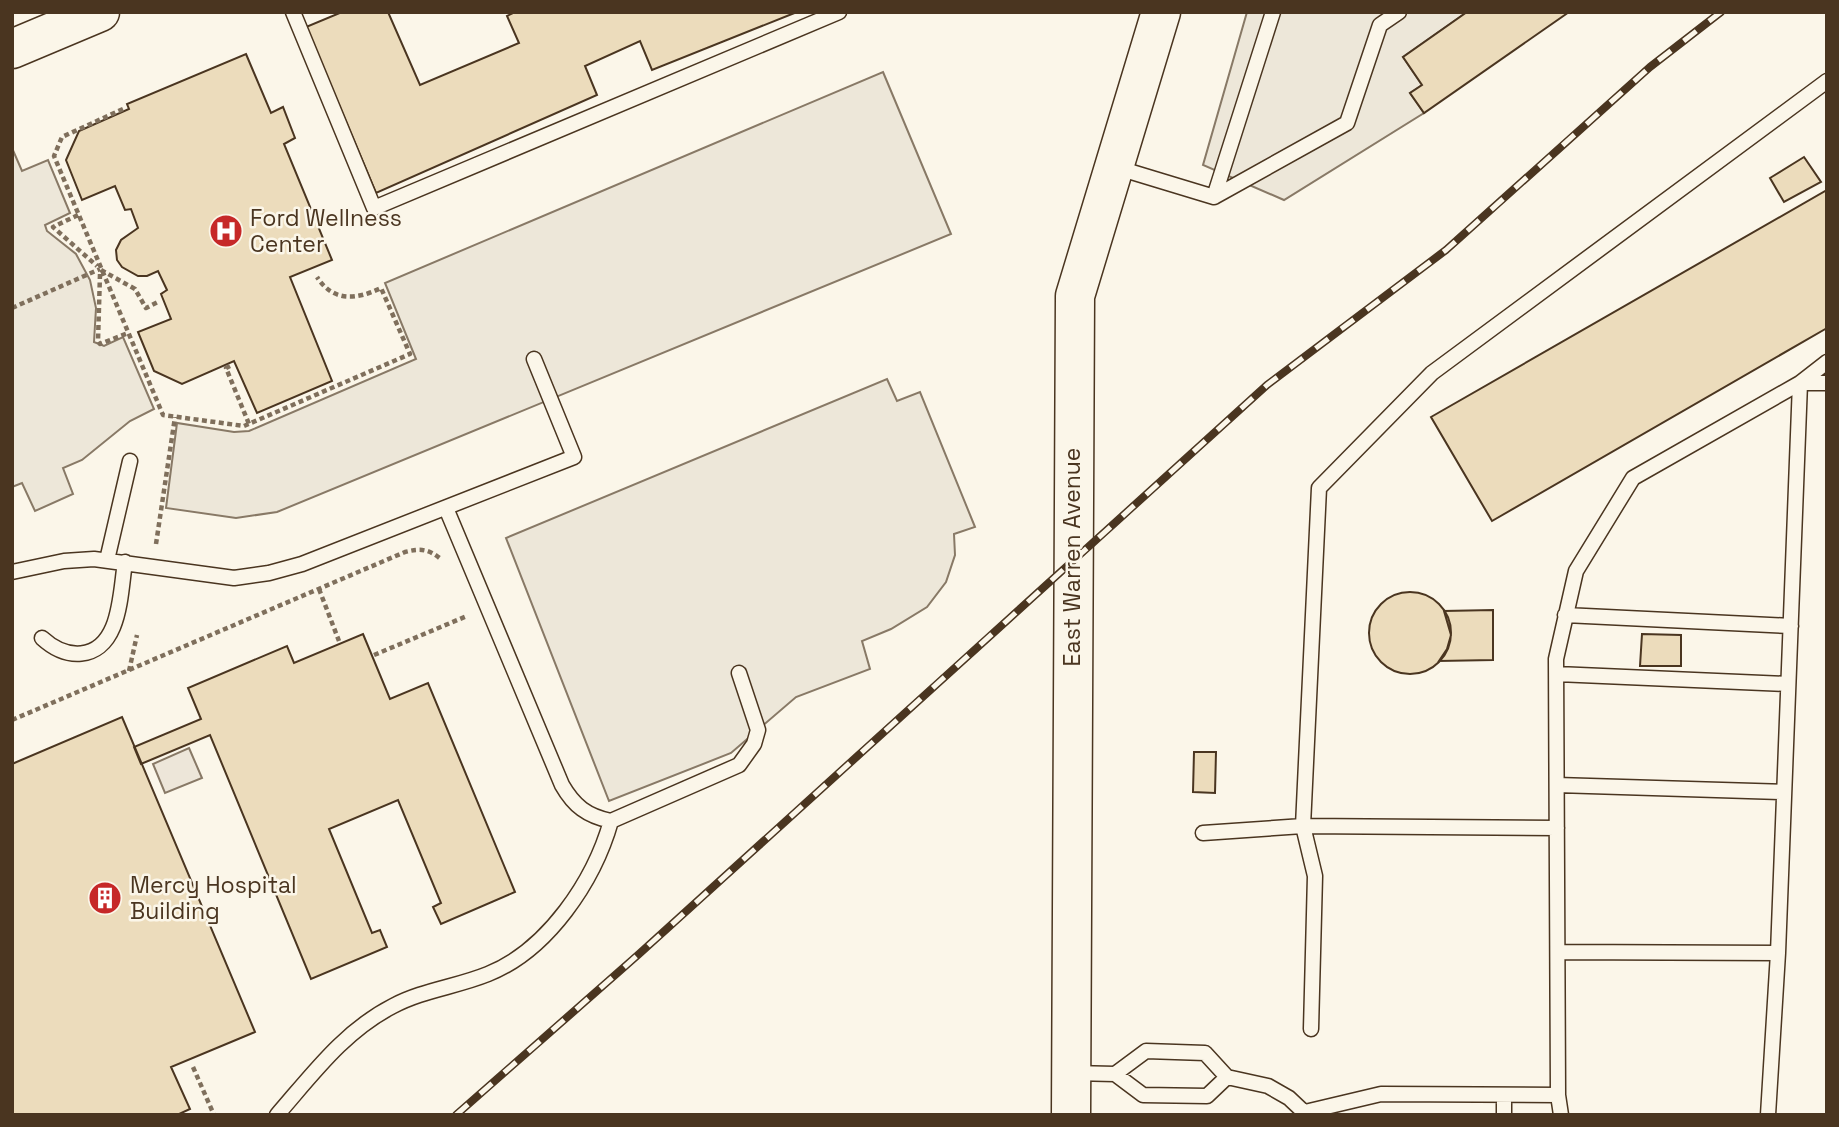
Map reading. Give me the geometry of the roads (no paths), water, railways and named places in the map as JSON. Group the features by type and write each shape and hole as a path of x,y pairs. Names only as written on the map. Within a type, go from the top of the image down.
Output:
{"main road":[{"path":"12,49 100,12"},
{"name":"East Warren Avenue","path":"1071,1115 1075,296 1161,12"}],"lane":[{"path":"293,12 374,208 839,12"},
{"path":"1214,197 1273,12"},
{"path":"1114,167 1214,197 1347,122 1380,25 1399,12"},
{"path":"1311,1029 1315,876 1303,826 1319,488 1432,373 1827,81"},
{"path":"12,572 64,561 107,560 234,578 269,573 303,564 574,457 534,359"},
{"path":"1561,1115 1558,1095 1557,674 1565,615 1576,571 1633,478 1800,383 1827,362"},
{"path":"1800,383 1827,383"},
{"path":"1768,1115 1779,953 1800,383"},
{"path":"107,560 130,461"},
{"path":"446,508 562,785 572,801 585,813 611,821 739,765 746,757 758,730 738,673"},
{"path":"42,638 66,654 81,656 106,641 114,626 125,562"},
{"path":"1565,615 1791,626"},
{"path":"1557,674 1788,684"},
{"path":"1557,785 1784,792"},
{"path":"277,1115 319,1064 352,1033 391,1007 426,991 481,977 517,958 547,931 586,881 603,851 611,821"},
{"path":"1203,833 1303,826 1557,828"},
{"path":"1558,951 1779,953"},
{"path":"1115,1074 1146,1051 1205,1053 1227,1077 1268,1086 1306,1113 1381,1094 1558,1095"},
{"path":"1071,1073 1115,1074 1143,1096 1207,1096 1227,1077"},
{"path":"1504,1095 1504,1115"}],"railway":[{"path":"456,1115 639,954 1267,385 1446,250 1650,67 1721,12"}],"place":[{"name":"Ford Wellness Center","path":"226,231"},
{"name":"Mercy Hospital Building","path":"105,898"}]}
